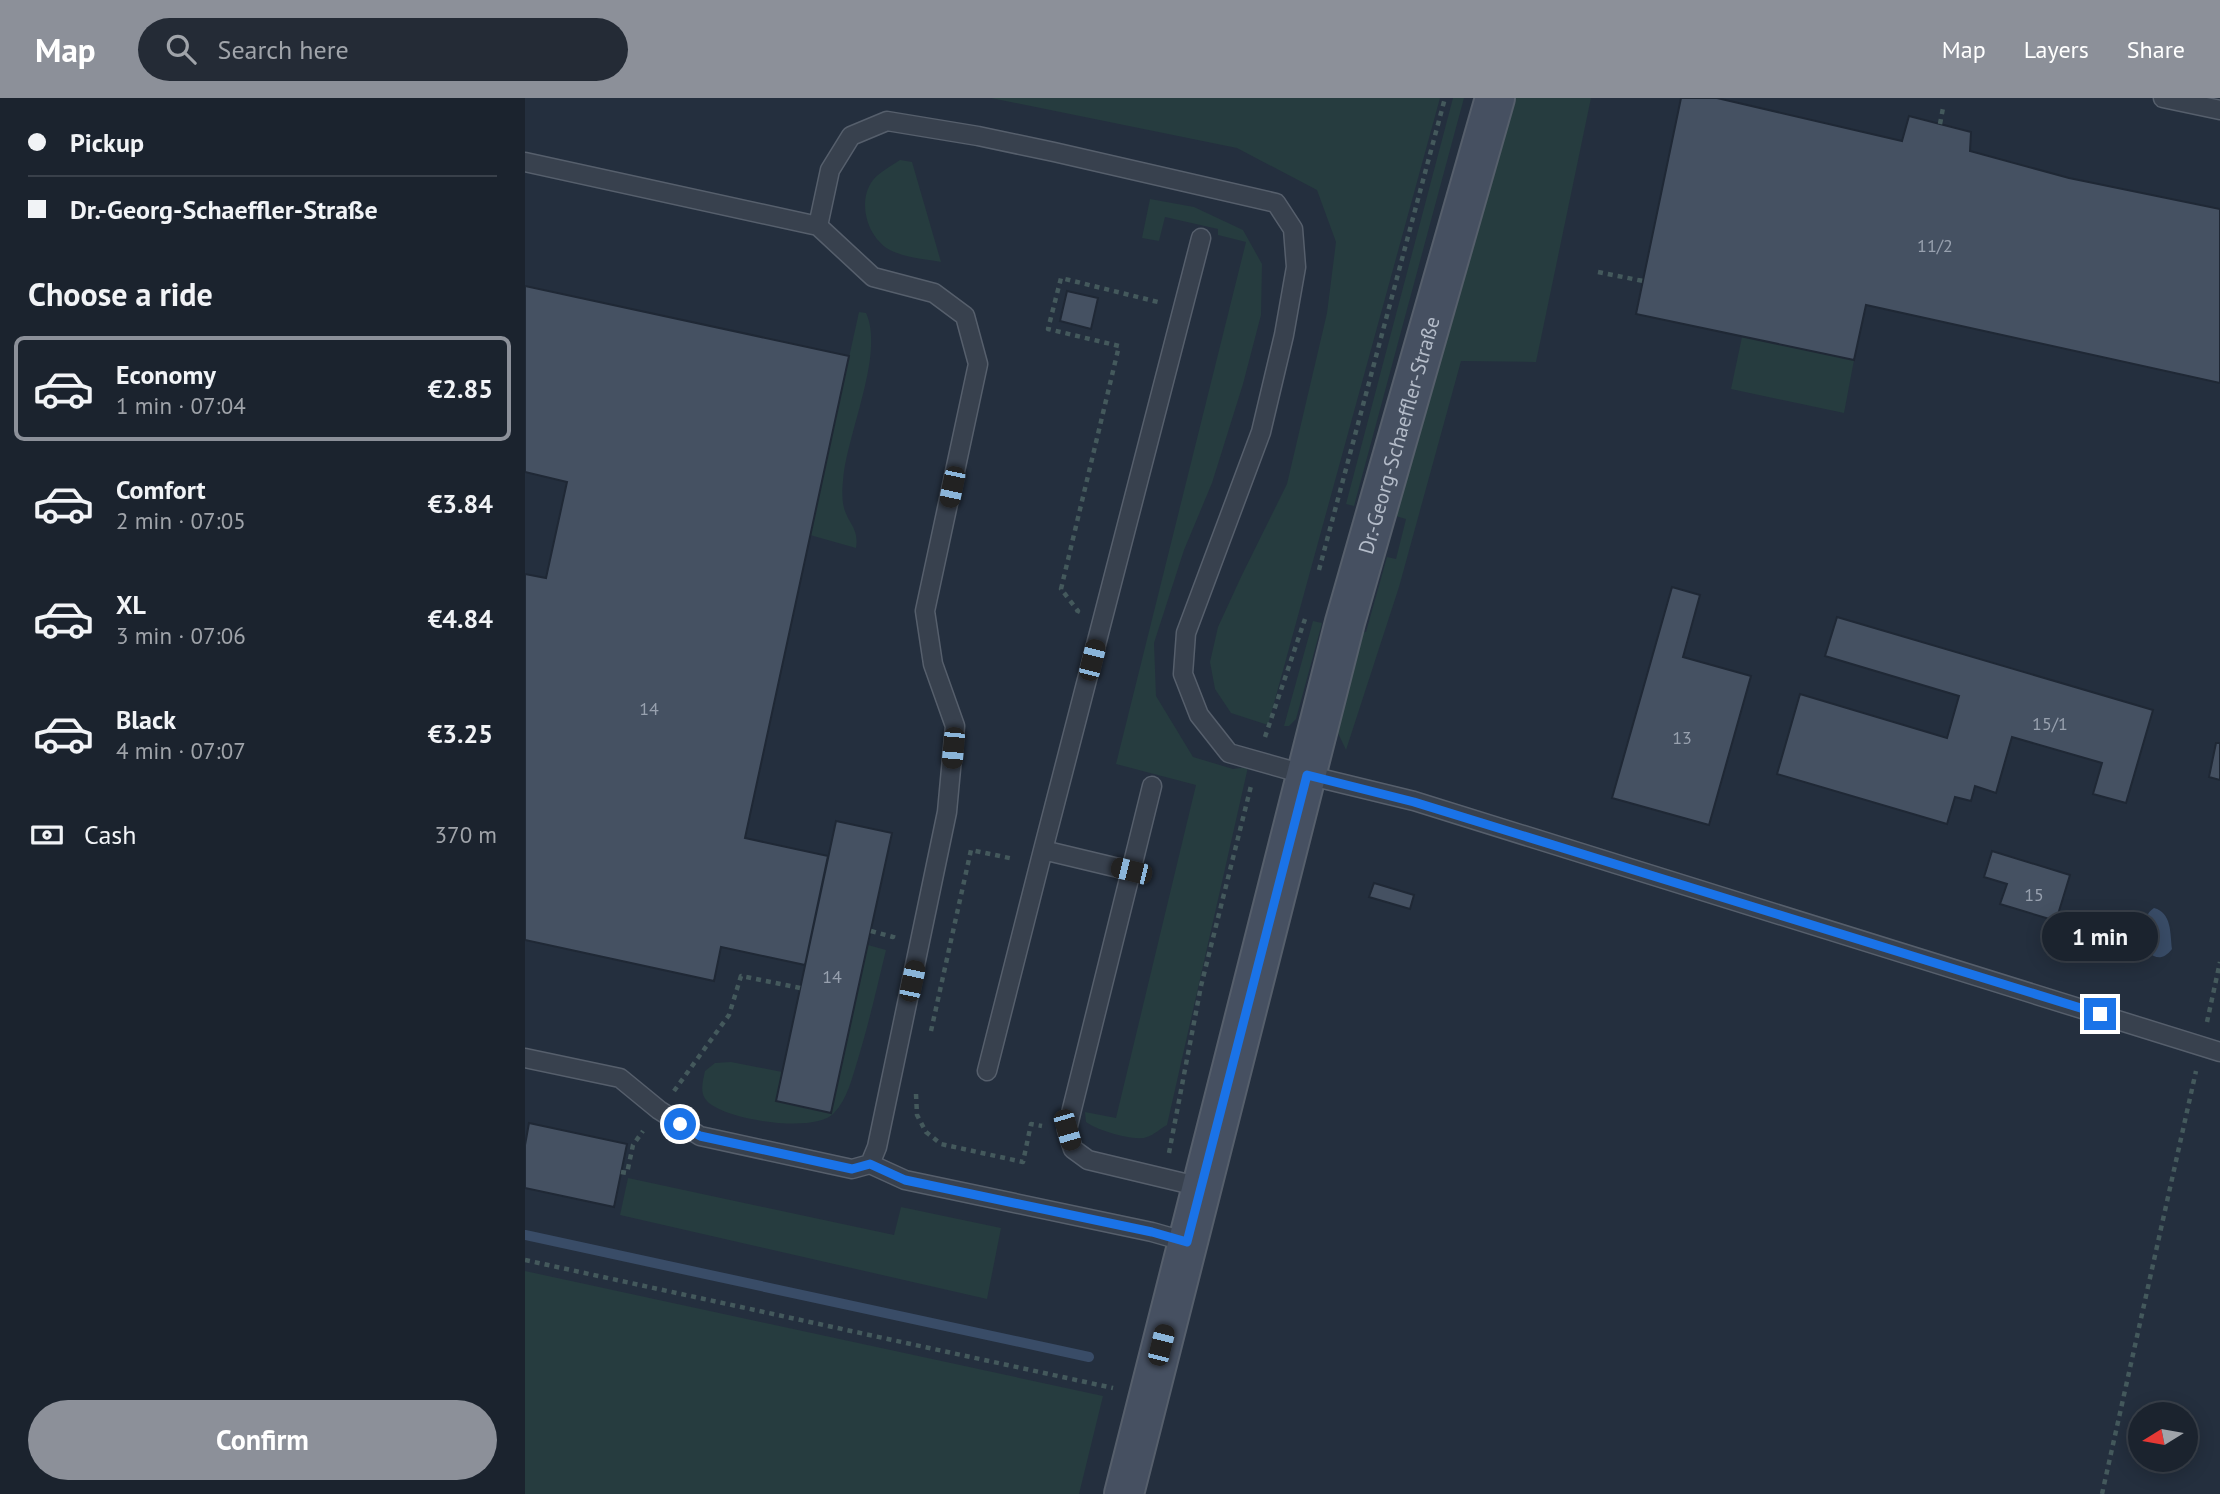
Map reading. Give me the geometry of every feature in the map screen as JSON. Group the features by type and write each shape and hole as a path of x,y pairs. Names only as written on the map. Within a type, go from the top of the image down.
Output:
{"main road":[{"name":"Dr.-Georg-Schaeffler-Straße","path":"1124,1494 1345,622 1495,98"}],"lane":[{"path":"2163,98 2220,110"},
{"path":"818,226 829,170 851,135 887,121 1055,152 1276,202 1293,229 1296,267 1285,335 1261,432 1186,633 1183,674 1199,715 1229,753 1414,802 2220,1052"},
{"path":"525,162 818,226 873,277 933,293 965,316 978,364 925,611 933,664 955,726 947,812 877,1147 870,1164"},
{"path":"987,1070 1201,238"},
{"path":"1151,786 1067,1130 1073,1149 1089,1160 1201,1187"},
{"path":"1044,850 1131,871"},
{"path":"525,1058 619,1078 659,1110 700,1136 852,1169 870,1164 905,1180 1152,1232 1187,1242"}],"path":[{"path":"1319,571 1445,98"},
{"path":"1940,124 1943,108"},
{"path":"1598,272 1643,281"},
{"path":"1074,624 1078,611 1062,589 1119,346 1048,329 1061,278 1182,307"},
{"path":"1164,1178 1201,986 1257,761 1308,611"},
{"path":"929,1040 971,850 1013,859 1017,846"},
{"path":"2102,1494 2220,962"},
{"path":"621,1172 627,1173 632,1145 729,1014 741,976 800,988"},
{"path":"916,1093 917,1115 926,1132 941,1144 1023,1162 1031,1124 1067,1130"},
{"path":"525,1260 1075,1380"},
{"path":"1111,1401 1114,1388"}],"green space":[{"path":"991,98 1440,98 1268,725 1231,713 1215,689 1210,662 1218,627 1287,484 1327,313 1336,242 1317,190 1237,148"},
{"path":"1453,98 1464,98 1354,506 1346,504"},
{"path":"1515,98 1591,98 1536,362 1461,361 1399,587 1346,750 1338,733 1337,721 1358,631 1366,632 1387,557 1396,559 1406,519 1392,515"},
{"path":"900,160 912,162 941,262 892,251 884,246 871,230 865,209 868,189 876,177"},
{"path":"1150,199 1194,207 1243,230 1262,264 1261,315 1243,384 1212,483 1184,550 1154,643 1156,696 1193,757 1233,769 1248,767 1167,1125 1152,1135 1141,1138 1125,1137 1098,1128 1086,1122 1085,1112 1116,1118 1196,785 1116,764 1246,242 1218,235 1218,229 1165,217 1159,241 1142,238"},
{"path":"859,312 866,313 871,330 871,350 842,491 844,508 855,531 856,548 810,535"},
{"path":"1742,337 1854,360 1844,413 1731,389"},
{"path":"1313,621 1322,623 1296,719 1289,726 1284,726"},
{"path":"868,945 886,950 851,1080 843,1101 834,1113 809,1123 770,1122 731,1114 707,1101 702,1091 705,1071 715,1063 731,1062 782,1072 776,1101 831,1113"},
{"path":"628,1178 894,1235 901,1207 1001,1228 987,1299 620,1215"},
{"path":"525,1271 1103,1396 1079,1494 525,1494"}],"water":[{"path":"2154,908 2164,914 2170,930 2172,949 2160,957 2148,952 2145,934 2146,917"}],"building":[{"path":"1681,98 1717,98 1902,141 1909,116 1971,132 1970,151 2069,178 2220,209 2220,383 1866,305 1854,360 1636,314"},
{"path":"525,286 849,356 745,838 828,856 805,965 721,947 714,981 525,940 525,574 546,578 567,482 525,472"},
{"path":"1067,291 1098,298 1091,329 1060,321"},
{"path":"1672,587 1700,595 1683,657 1751,676 1709,825 1612,798"},
{"path":"1837,617 2153,710 2126,803 2093,794 2102,763 2012,737 1996,793 1975,786 1971,801 1955,797 1947,824 1777,774 1800,694 1947,738 1959,696 1825,656"},
{"path":"2216,743 2220,743 2220,780 2209,777"},
{"path":"836,821 892,833 831,1113 776,1101"},
{"path":"1992,851 2070,875 2056,921 2000,904 2007,884 1984,877"},
{"path":"1374,883 1414,895 1410,909 1369,897"},
{"path":"529,1123 627,1144 614,1207 525,1188 525,1145"}],"waterway":[{"path":"525,1235 1089,1357"}],"route":[{"path":"680,1124 700,1136 852,1169 870,1164 905,1180 1152,1232 1187,1242 1307,775 1414,802 2100,1014"}]}
